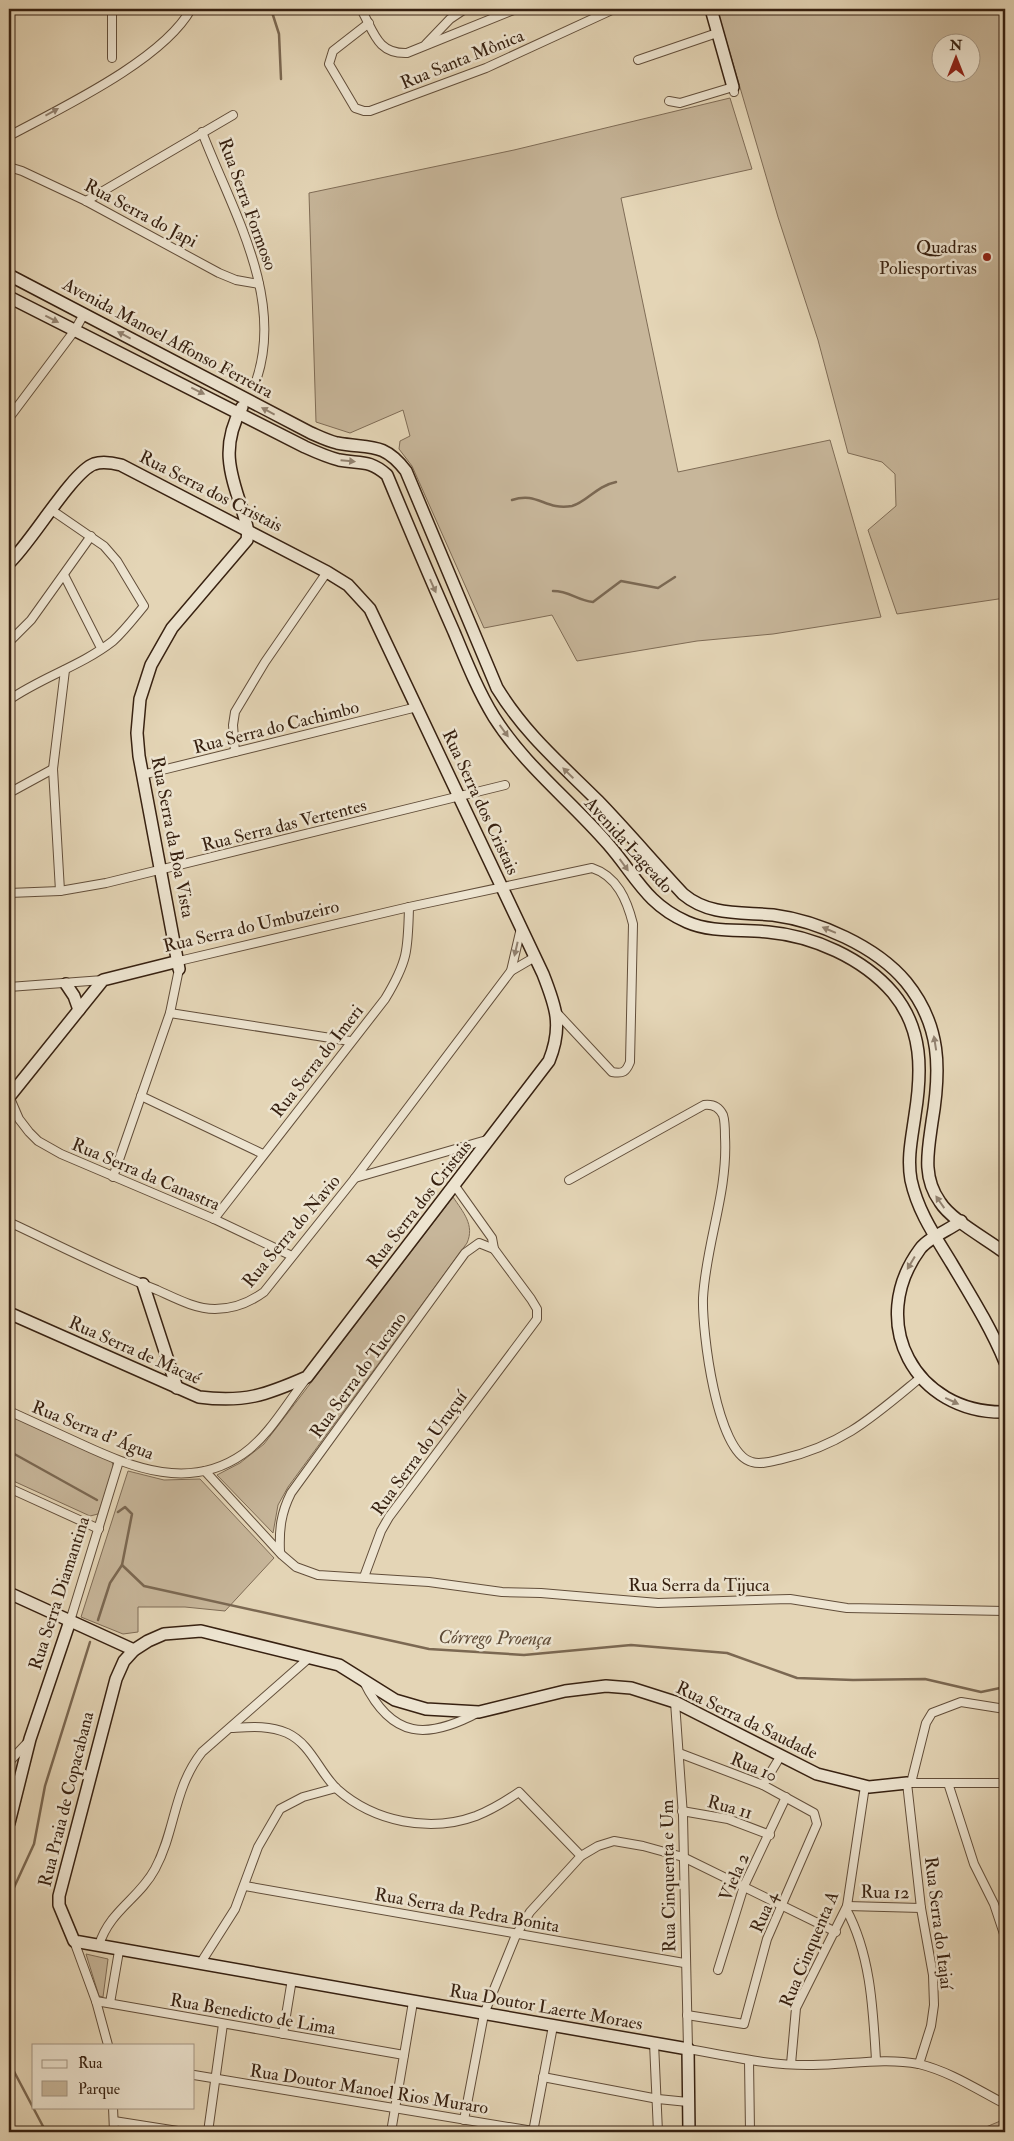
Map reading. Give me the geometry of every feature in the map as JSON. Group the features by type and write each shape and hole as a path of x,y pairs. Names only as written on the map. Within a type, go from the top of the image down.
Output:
{"street":[{"path":"112,9 112,58"},
{"path":"9,136 109,80 159,47 177,29 190,9"},
{"path":"361,9 381,45 387,51 407,53 516,9"},
{"path":"423,47 450,19 465,9"},
{"name":"Rua Santa Mônica","path":"369,23 330,54 329,64 349,100 355,108 364,111 386,106 486,68 614,9"},
{"path":"669,101 680,103 733,90 711,9"},
{"path":"638,60 717,33"},
{"path":"86,200 233,115"},
{"name":"Rua Serra Formoso","path":"202,132 250,253 259,284 266,337 263,359 257,378"},
{"name":"Rua Serra do Japi","path":"9,167 86,200 219,272 242,282 259,284"},
{"name":"Avenida Manoel Affonso Ferreira","path":"9,275 311,433"},
{"name":"Avenida Manoel Affonso Ferreira","path":"9,297 328,457 372,464 387,475"},
{"path":"9,418 75,330 84,314"},
{"path":"246,399 229,440 228,454 230,472 248,529"},
{"name":"Avenida Lageado","path":"311,433 336,443 374,446 384,451 400,464 406,472 498,688 513,713 534,739 598,802 683,894 691,901 719,912 792,918 832,930 853,941 894,970 919,999 929,1018 937,1055 934,1108 927,1154 931,1189 949,1214 1005,1253"},
{"name":"Rua Serra dos Cristais","path":"9,564 53,511 78,476 94,464 106,462 121,465 248,529 348,585 370,609 535,957 557,1013 555,1047 549,1061 492,1138 307,1377"},
{"path":"387,475 400,464"},
{"name":"Avenida Lageado","path":"387,475 466,659 494,717 544,779 610,846 646,894 669,914 691,924 712,929 788,935 810,941 843,954 891,990 902,1005 914,1029 920,1064 911,1141 910,1170 918,1206 988,1326 1005,1362"},
{"path":"9,700 41,680 65,670 101,648 122,631 144,606 117,561 104,546 53,511"},
{"name":"Rua Serra da Boa Vista","path":"113,1177 170,1014 179,965 142,775 137,733 137,715 140,699 151,665 172,628 245,544 248,529"},
{"path":"9,642 31,620 91,536"},
{"path":"235,752 233,725 235,712 265,662 327,572"},
{"path":"64,574 101,648"},
{"path":"60,891 53,769 65,670"},
{"name":"Rua Serra do Cachimbo","path":"142,775 417,707"},
{"path":"9,793 53,769"},
{"name":"Rua Serra das Vertentes","path":"9,893 60,891 106,883 505,785"},
{"path":"500,886 592,868 601,871 612,880 629,905 634,943 630,1062 627,1070 621,1074 612,1072 557,1013"},
{"name":"Rua Serra do Umbuzeiro","path":"9,987 103,980 179,965 500,886"},
{"name":"Rua Serra do Imeri","path":"214,1219 350,1041 385,999 401,970 408,946 409,907"},
{"name":"Rua Serra do Navio","path":"511,971 521,928"},
{"name":"Rua Serra do Navio","path":"9,1222 190,1304 213,1309 231,1308 251,1302 264,1292 355,1178 511,971 535,957"},
{"path":"9,1096 103,980"},
{"path":"66,984 74,996 79,1010"},
{"path":"170,1014 350,1041"},
{"name":"Rua Serra da Canastra","path":"9,1096 19,1119 38,1141 61,1154 214,1219 292,1256"},
{"path":"141,1096 263,1154"},
{"path":"569,1180 704,1105 714,1106 721,1112 725,1142 724,1177 705,1280 704,1337 710,1377 721,1415 738,1452 747,1461 756,1463 775,1460 805,1453 833,1442 879,1414 920,1378"},
{"path":"355,1178 492,1138"},
{"name":"Rua Serra do Uruçuí","path":"364,1577 381,1531 389,1517 537,1319 536,1309 531,1299 494,1249 492,1238 454,1186"},
{"path":"961,1221 921,1248 905,1274 899,1291 897,1310 902,1345 909,1362 920,1378 935,1392 952,1402 969,1408 1005,1412"},
{"name":"Rua Serra do Tucano","path":"280,1552 279,1528 282,1512 291,1493 465,1253 479,1243 494,1249"},
{"path":"143,1284 177,1388"},
{"name":"Rua Serra de Macaé","path":"9,1313 177,1388 207,1398 223,1400 252,1399 307,1377"},
{"name":"Rua Serra d' Água","path":"9,1411 119,1461 154,1472 176,1474 205,1471 243,1454 274,1422 307,1377"},
{"name":"Rua Serra Diamantina","path":"9,1823 30,1739 70,1621 119,1461"},
{"path":"205,1471 296,1567 318,1575 364,1577"},
{"path":"9,1488 99,1528"},
{"name":"Rua Serra da Tijuca","path":"364,1577 429,1582 502,1592 541,1593 658,1604 790,1600 847,1608 1005,1611"},
{"path":"9,1593 134,1650"},
{"name":"Rua Serra da Saudade","path":"134,1650 164,1634 201,1630 339,1665 363,1679 370,1694 389,1717 407,1727 435,1731 452,1726 479,1712 565,1691 606,1686 631,1688 675,1702 780,1757 817,1774 865,1786 885,1787 909,1783"},
{"name":"Rua Praia de Copacabana","path":"108,2044 96,2001 61,1912 59,1896 108,1702 120,1670 134,1650"},
{"path":"99,1945 103,1932 116,1912 146,1882 155,1869 163,1850 184,1779 192,1765 202,1752 309,1658"},
{"path":"363,1679 395,1700 410,1706 426,1709 479,1712"},
{"name":"Rua Cinquenta e Um","path":"675,1702 682,1811 684,1963 688,2049"},
{"path":"1005,1709 960,1702 932,1713 926,1723 909,1783 1005,1783"},
{"path":"231,1728 266,1727 289,1734 317,1760 336,1788 375,1813 404,1822 437,1824 476,1816 520,1792 581,1856"},
{"path":"9,1762 30,1739"},
{"name":"Rua 10","path":"679,1753 763,1785 814,1813"},
{"path":"763,1785 780,1757"},
{"path":"948,1782 974,1864 994,1904 1005,1937"},
{"name":"Rua Serra do Itajaí","path":"909,1783 921,1908 933,1974 934,2005 931,2026 919,2064"},
{"name":"Rua Cinquenta A","path":"791,2064 796,2008 847,1908 865,1786"},
{"path":"200,1964 235,1909 258,1847 280,1809 303,1797 336,1788"},
{"name":"Viela 2","path":"718,1970 744,1886 786,1798"},
{"name":"Rua 11","path":"682,1811 728,1818 770,1835"},
{"name":"Rua 4","path":"687,2015 744,2024 767,1939 817,1824 814,1813"},
{"path":"464,2120 484,2014 516,1935 530,1912 581,1856 598,1846 614,1841 643,1846 683,1857 744,1886 782,1908 836,1932"},
{"name":"Rua Serra da Pedra Bonita","path":"245,1886 684,1963"},
{"path":"847,1908 864,1957 872,2006 876,2060"},
{"name":"Rua 12","path":"847,1908 921,1908"},
{"name":"Rua Doutor Laerte Moraes","path":"74,1941 748,2060 825,2065 876,2060 919,2064 964,2080 1005,2104"},
{"path":"110,2003 119,1950"},
{"path":"283,2034 292,1979"},
{"name":"Rua Benedicto de Lima","path":"96,2001 404,2055"},
{"path":"391,2132 413,2002"},
{"path":"208,2132 223,2024"},
{"path":"535,2132 552,2026"},
{"path":"654,2043 658,2132"},
{"path":"688,2049 689,2132"},
{"path":"748,2060 750,2132"},
{"name":"Rua Doutor Manoel Rios Muraro","path":"195,2076 535,2132"},
{"path":"544,2077 658,2099 688,2102"},
{"path":"113,2108 114,2132"},
{"path":"114,2120 184,2132"}],"green space":[{"path":"717,9 1005,9 1005,598 897,614 868,530 896,506 895,474 882,462 848,453 818,340 778,217"},
{"path":"730,98 752,169 621,198 678,472 830,440 881,617 773,634 697,641 577,661 552,615 484,628 412,466 399,449 400,441 410,436 403,410 350,433 316,422 309,193 514,150"},
{"path":"453,1197 469,1224 470,1230 467,1243 288,1487 278,1505 273,1533 217,1475 240,1463 264,1444"},
{"path":"9,1414 112,1462 114,1468 98,1514 90,1516 9,1479"},
{"path":"128,1471 164,1480 200,1479 274,1558 225,1611 185,1607 138,1607 138,1632 123,1634 81,1617"},
{"path":"86,1954 108,1959 103,1997 99,1996"},
{"path":"1005,2119 1005,2132 984,2132 986,2127"}],"waterway":[{"path":"271,9 279,34 281,79"},
{"path":"512,500 529,498 555,506 572,506 603,487 616,482"},
{"path":"553,591 564,592 593,602 621,581 658,588 675,577"},
{"path":"9,1451 97,1500"},
{"name":"Córrego Proença","path":"118,1512 125,1507 132,1514 122,1565 144,1586 429,1649 524,1655 631,1645 727,1653 797,1678 853,1680 925,1679 981,1692 1005,1687"},
{"path":"98,1620 110,1583 122,1565"},
{"path":"9,1940 11,1894 34,1844 45,1786 90,1642"},
{"path":"9,2062 32,2106"},
{"path":"33,2108 46,2132"}],"place":[{"name":"Quadras Poliesportivas","path":"987,257"}]}
